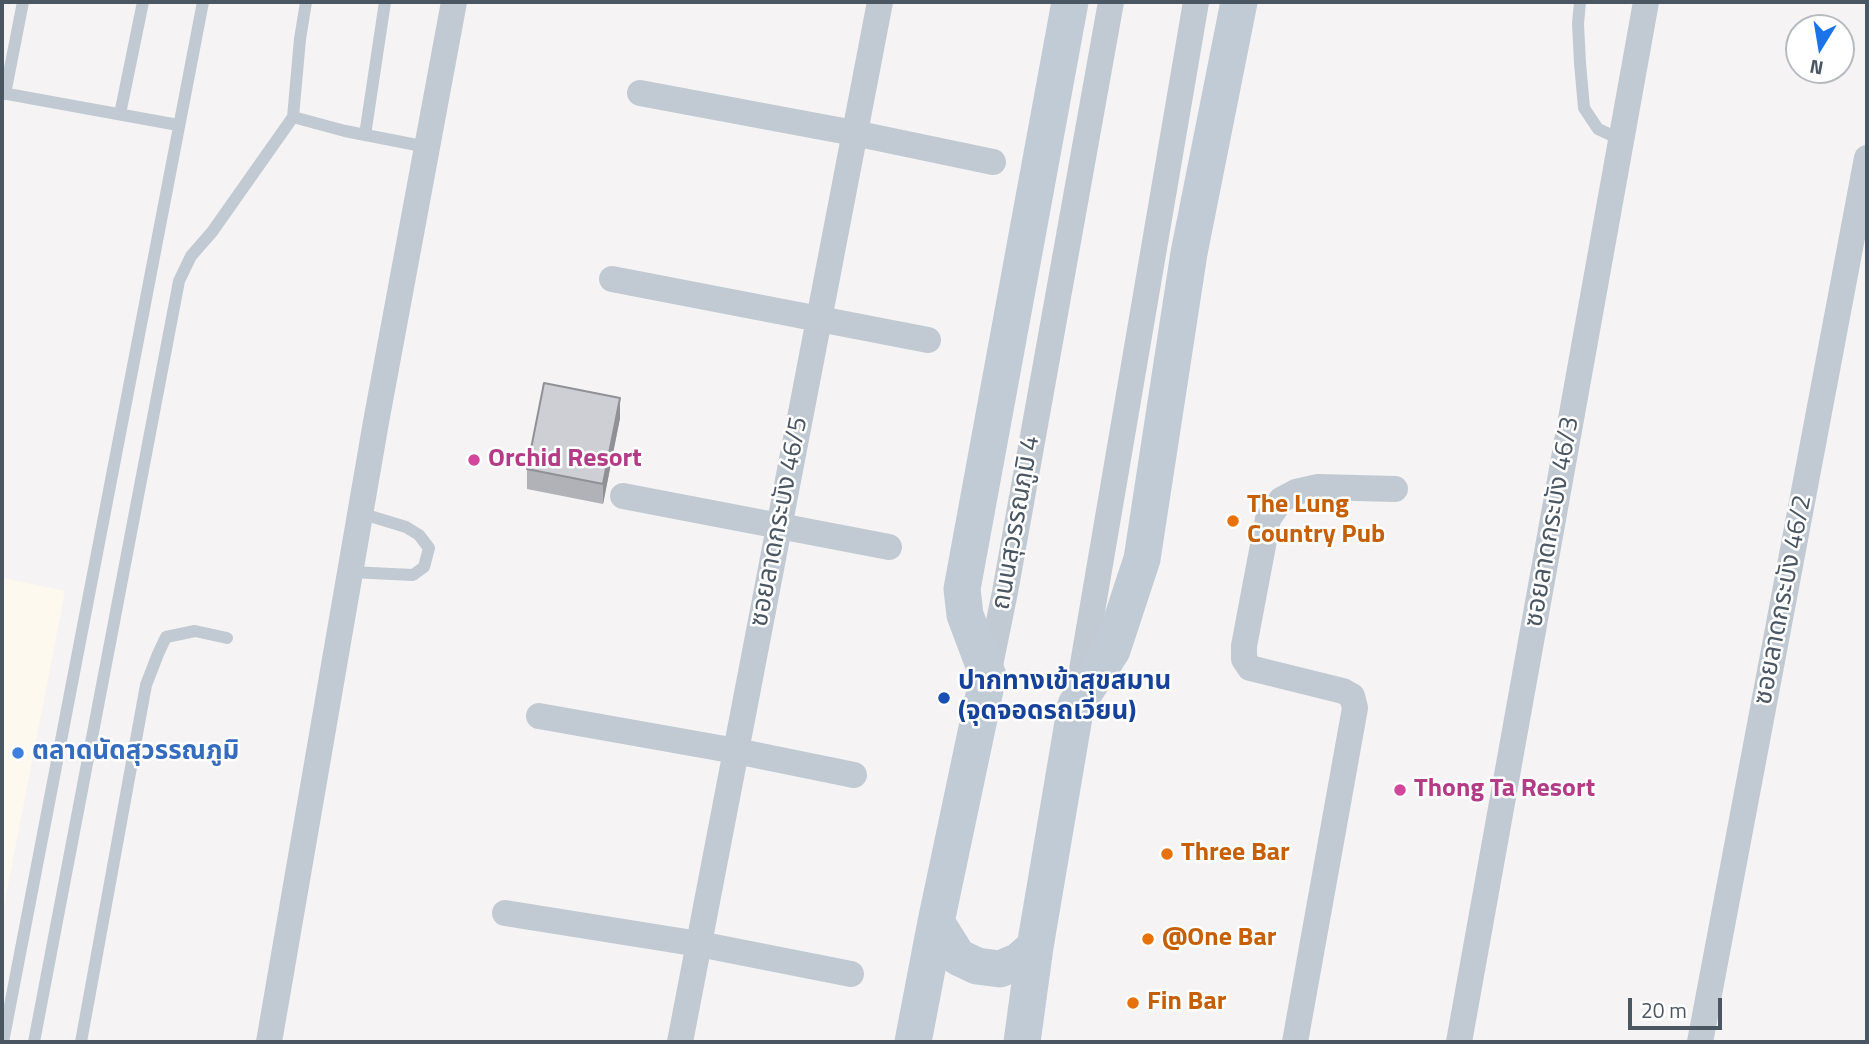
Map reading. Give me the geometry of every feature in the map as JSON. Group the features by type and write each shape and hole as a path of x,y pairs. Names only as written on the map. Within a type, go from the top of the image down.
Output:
{"street":[{"path":"268,1042 360,513 454,2"},
{"name":"ซอยลาดกระบัง 46/5","path":"680,1042 880,2"},
{"path":"988,676 965,615 962,589 1070,2"},
{"name":"ถนนสุวรรณภูมิ 4","path":"913,1042 1005,593 1111,2"},
{"path":"1021,1042 1196,2"},
{"path":"1076,705 1112,650 1142,559 1189,253 1239,2"},
{"name":"ซอยลาดกระบัง 46/3","path":"1460,1042 1646,2"},
{"path":"640,93 993,162"},
{"name":"ซอยลาดกระบัง 46/2","path":"1700,1042 1867,158"},
{"path":"612,279 928,340"},
{"path":"1295,1042 1355,709 1352,696 1343,691 1250,668 1244,659 1246,634 1268,519 1281,500 1296,492 1318,487 1395,489"},
{"path":"623,496 889,547"},
{"path":"539,716 854,775"},
{"path":"505,913 699,944 851,974"},
{"path":"936,922 958,957 977,966 1000,969 1019,961 1035,947"}],"lane":[{"path":"23,2 3,94 178,125"},
{"path":"120,114 143,2"},
{"path":"3,1042 203,2"},
{"path":"34,1042 178,281 191,256 212,232 293,117 306,2"},
{"path":"365,135 386,2"},
{"path":"1580,2 1578,24 1584,108 1598,129 1623,140"},
{"path":"293,117 427,147"},
{"path":"350,572 413,575 424,567 429,548 419,536 406,527 360,513"},
{"path":"81,1042 146,685 166,637 195,631 228,638"}],"shaded area":[{"name":"ตลาดนัดสุวรรณภูมิ","path":"2,578 65,591 2,916"}],"building":[{"name":"Orchid Resort","path":"544,383 620,398 603,484 527,469"}],"place":[{"name":"Orchid Resort","path":"474,460"},
{"name":"The Lung Country Pub","path":"1233,521"},
{"name":"ปากทางเข้าสุขสมาน (จุดจอดรถเวียน)","path":"944,698"},
{"name":"ตลาดนัดสุวรรณภูมิ","path":"18,753"},
{"name":"Thong Ta Resort","path":"1400,790"},
{"name":"Three Bar","path":"1167,854"},
{"name":"@One Bar","path":"1148,939"},
{"name":"Fin Bar","path":"1133,1003"}]}
